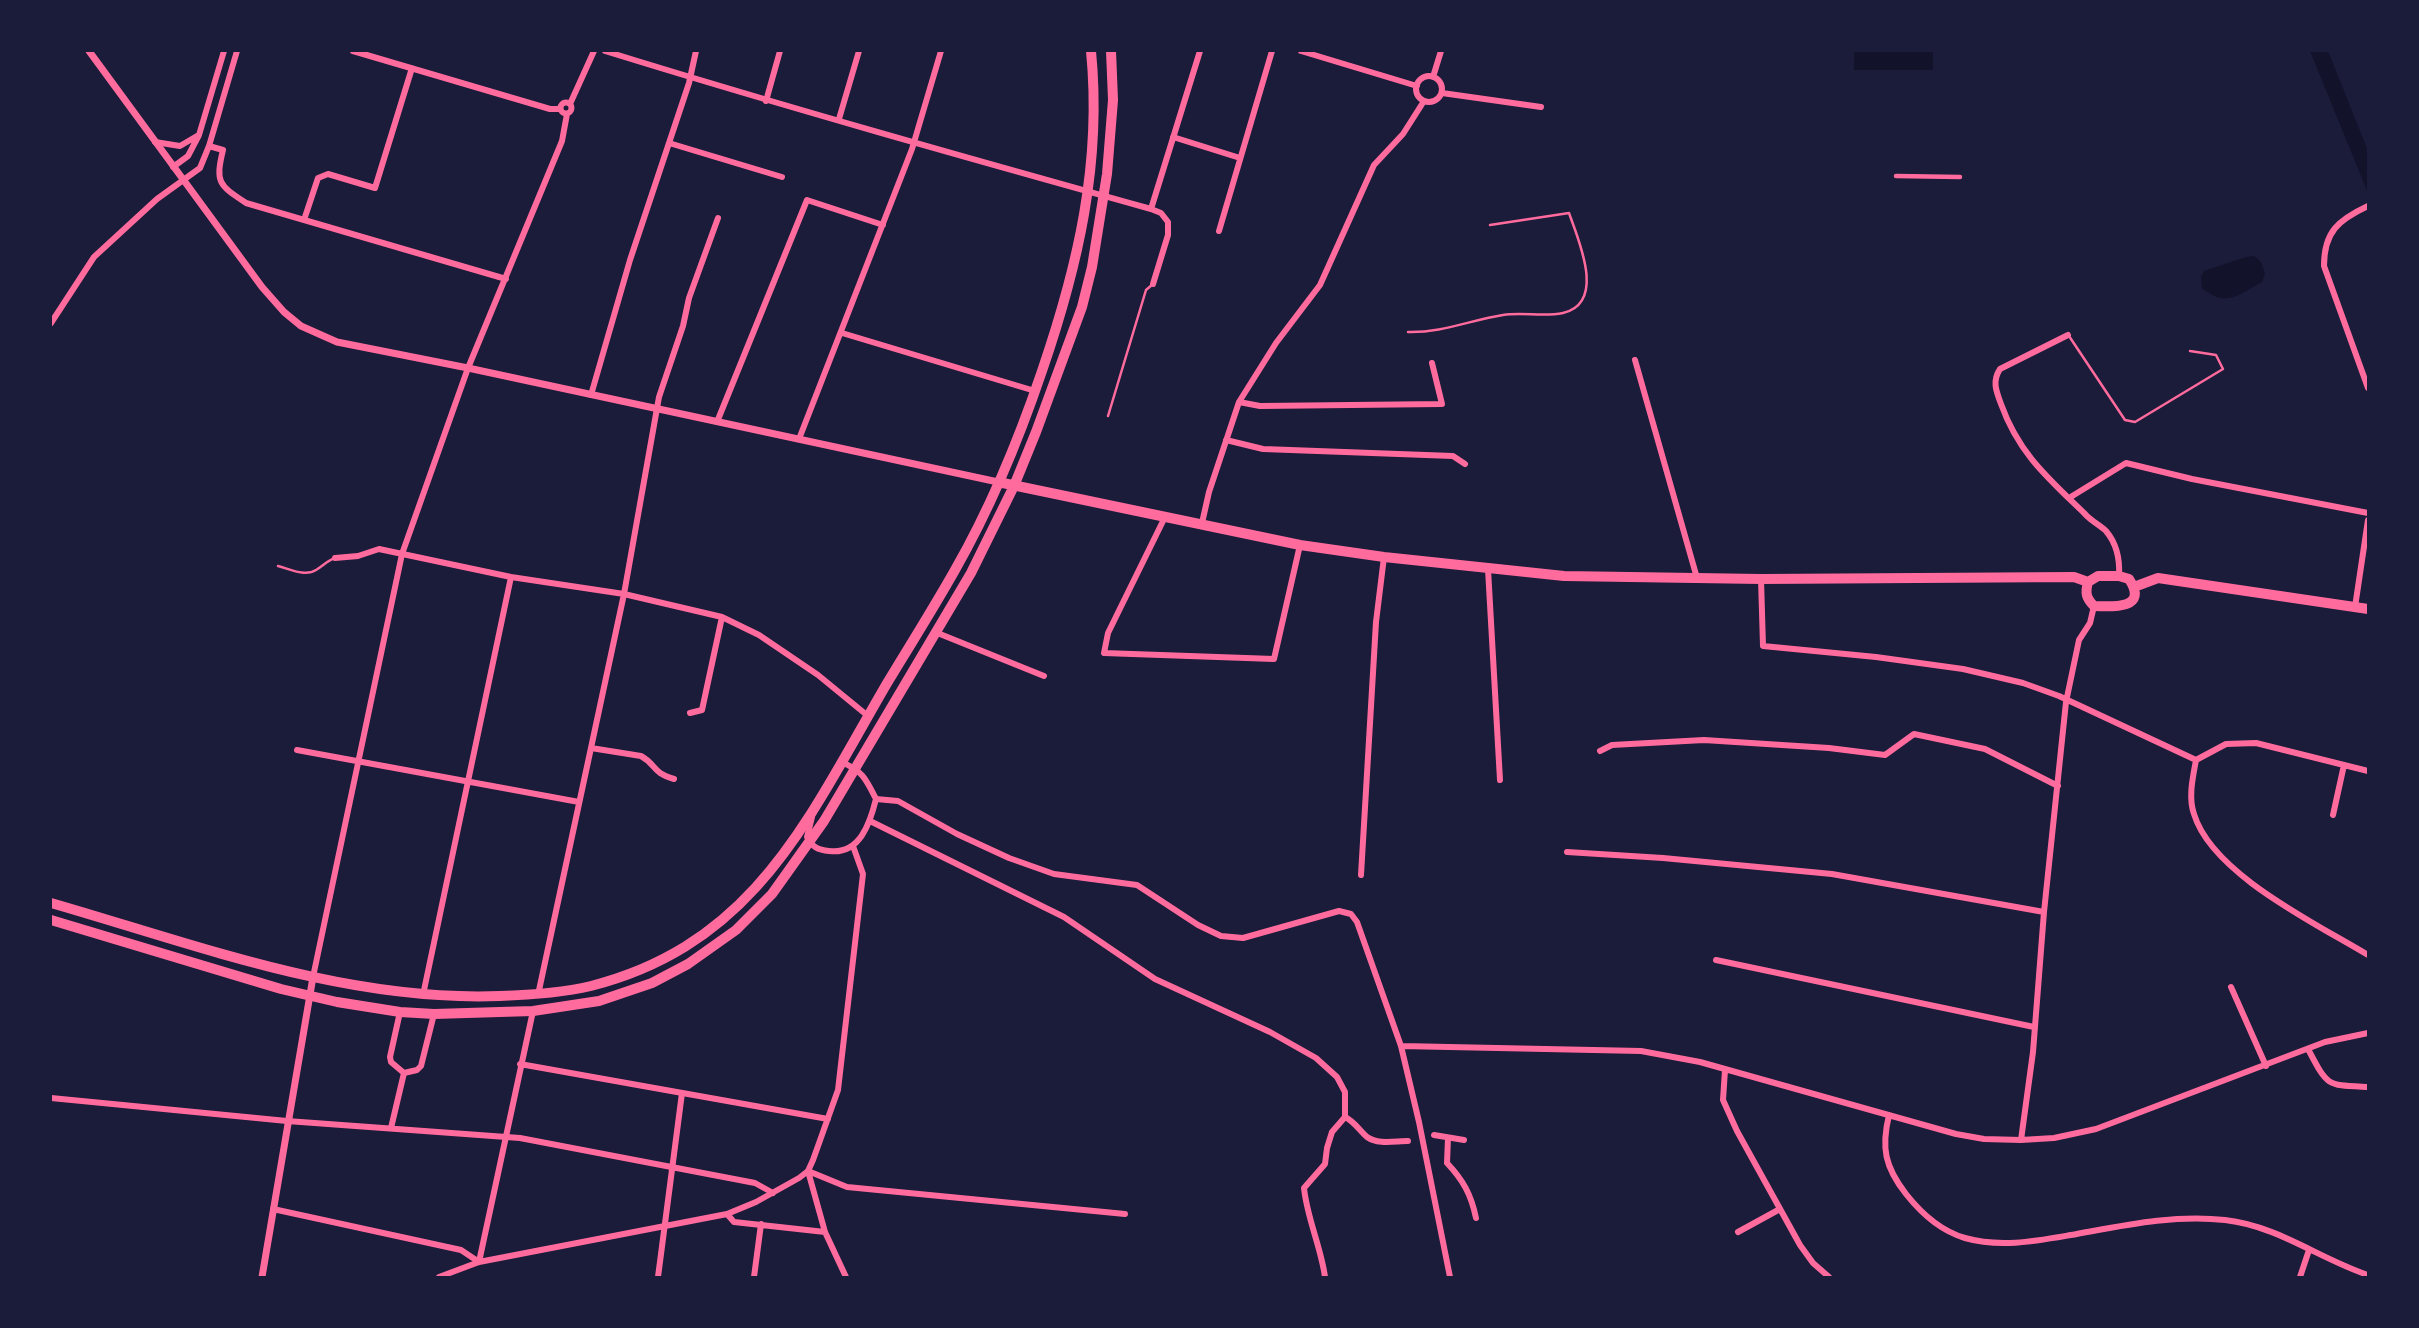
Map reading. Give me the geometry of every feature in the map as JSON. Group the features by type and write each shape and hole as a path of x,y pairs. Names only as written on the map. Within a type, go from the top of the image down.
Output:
{"main road":[{"path":"51,903 313,977 423,995 480,997 567,991 621,977 647,967 703,936 761,884 815,805 956,568 1017,440 1065,303 1089,191 1096,98 1091,51"},
{"path":"51,920 309,995 400,1012 434,1014 533,1011 599,1002 652,983 688,964 736,930 772,894 810,842 976,564 1014,485 1082,307 1105,196 1113,100 1111,51"},
{"path":"998,482 1300,545 1384,557 1564,576 1761,579 2074,577 2088,582"},
{"path":"2098,576 2119,576 2129,579 2134,587 2135,595 2129,604 2120,608 2094,606 2088,600 2085,591 2088,582 2098,576"},
{"path":"2134,587 2158,578 2368,609"}],"street":[{"path":"89,51 262,287 284,312 301,326 337,342 998,482"},
{"path":"173,167 188,156 199,135 224,51"},
{"path":"51,323 94,257 157,198 200,168 237,51"},
{"path":"353,51 550,109 560,109 567,114"},
{"path":"262,1277 309,995 402,554 468,368 562,141 567,114 571,111 570,104 594,51"},
{"path":"604,51 766,101 839,119 1161,213 1168,222 1168,235 1153,284"},
{"path":"591,395 630,260 690,78 696,51"},
{"path":"766,101 780,51"},
{"path":"839,119 859,51"},
{"path":"799,439 915,141 941,51"},
{"path":"1151,209 1200,51"},
{"path":"1219,231 1272,51"},
{"path":"1301,51 1417,86"},
{"path":"1433,77 1441,51"},
{"path":"304,220 318,178 323,175 328,174 375,188 412,68"},
{"path":"1433,77 1441,83 1442,93 1433,102 1424,101 1418,94 1417,86 1423,78 1433,77"},
{"path":"1442,93 1541,107"},
{"path":"1202,523 1238,402 1276,343 1320,285 1374,165 1403,134 1424,101"},
{"path":"560,109 564,103 570,104"},
{"path":"155,142 180,146 199,135"},
{"path":"1173,137 1240,158"},
{"path":"669,143 782,177"},
{"path":"209,146 223,150 218,171 222,187 246,203 506,279"},
{"path":"1896,176 1959,177"},
{"path":"718,422 807,200 883,225"},
{"path":"2368,206 2345,218 2332,230 2324,247 2324,266 2368,388"},
{"path":"538,995 624,594 659,397 683,326 689,298 718,218"},
{"path":"842,333 1035,391"},
{"path":"2068,335 2000,369 1995,376 1995,384 2006,418 2019,444 2048,480 2106,532 2118,552 2119,576"},
{"path":"1635,360 1697,578"},
{"path":"1238,402 1260,406 1442,404 1432,363"},
{"path":"1226,440 1263,449 1453,456 1465,464"},
{"path":"2070,498 2126,463 2192,479 2368,513"},
{"path":"1166,517 1108,633 1104,653 1274,659 1300,545"},
{"path":"2355,607 2366,550 2368,520"},
{"path":"335,558 358,556 379,549 511,577 624,594 722,617 759,635 808,668 868,716"},
{"path":"1361,875 1376,622 1384,557"},
{"path":"1488,569 1500,780"},
{"path":"423,995 511,577"},
{"path":"1761,579 1763,646 1963,669 2023,683 2059,696 2066,702 2196,760"},
{"path":"2021,1140 2066,702 2079,640 2090,623 2094,606"},
{"path":"690,713 702,710 722,617"},
{"path":"935,632 1044,676"},
{"path":"1600,751 1612,745 1704,740 1829,748 1885,755 1914,734 1985,749 2058,786"},
{"path":"2196,760 2226,744 2256,743 2368,771"},
{"path":"591,748 641,756 655,771 674,779"},
{"path":"298,750 579,803"},
{"path":"2196,760 2191,787 2193,814 2203,834 2224,860 2248,883 2368,955"},
{"path":"815,805 807,837 818,850 835,852 853,846 863,835 876,799 867,780 856,768 841,762"},
{"path":"2333,815 2344,765"},
{"path":"876,799 898,801 988,849 1054,874 1137,886 1198,925 1221,936 1243,938 1339,911 1351,914 1357,922 1401,1046 1450,1277"},
{"path":"870,821 1064,917 1155,979 1270,1032 1316,1058 1337,1077 1345,1092 1345,1117 1332,1132 1325,1164 1304,1188 1305,1202 1322,1257 1325,1277"},
{"path":"846,1277 825,1232 808,1171 838,1090 863,874 853,846"},
{"path":"1567,852 1832,874 2044,912"},
{"path":"1716,960 2034,1027"},
{"path":"2231,987 2266,1066"},
{"path":"480,1262 533,1011"},
{"path":"400,1012 390,1057 397,1069 404,1073 417,1070 421,1066 434,1014"},
{"path":"1401,1046 1641,1051 1700,1062 1956,1134 1984,1139 2021,1140 2054,1138 2096,1129 2325,1042 2368,1033"},
{"path":"2308,1049 2322,1075 2334,1085 2368,1087"},
{"path":"520,1065 828,1119"},
{"path":"1725,1070 1723,1100 1800,1245 1813,1263 1829,1277"},
{"path":"391,1128 404,1073"},
{"path":"658,1277 682,1093"},
{"path":"51,1098 287,1121 506,1137 755,1183 773,1193"},
{"path":"1889,1115 1883,1138 1884,1149 1897,1182 1918,1209 1937,1224 1962,1237 1982,1242 2021,1243 2166,1220 2213,1219 2255,1225 2368,1275"},
{"path":"1345,1117 1352,1120 1370,1139 1381,1142 1408,1141"},
{"path":"1434,1135 1464,1140"},
{"path":"1448,1138 1447,1163 1463,1181 1472,1200 1476,1218"},
{"path":"439,1277 480,1262 727,1214 773,1193 808,1171"},
{"path":"808,1171 847,1187 1125,1214"},
{"path":"273,1209 461,1250 480,1262"},
{"path":"1738,1232 1780,1209"},
{"path":"727,1214 734,1222 825,1232"},
{"path":"754,1277 761,1224"},
{"path":"2300,1277 2309,1250"}],"lane":[{"path":"1408,331 1421,332 1508,314 1562,313 1575,307 1583,296 1587,271 1569,213 1490,225"},
{"path":"1108,416 1146,290 1153,284"},
{"path":"2068,335 2125,421 2135,422 2222,369 2216,355 2190,351"},
{"path":"278,566 305,573 314,571 331,558 335,558"}],"shaded area":[{"path":"1854,51 1933,51 1933,70 1854,70"},
{"path":"2310,51 2328,51 2368,151 2368,193"},
{"path":"2254,256 2261,262 2265,273 2262,282 2239,295 2225,298 2210,294 2202,288 2201,277 2204,271"}]}
